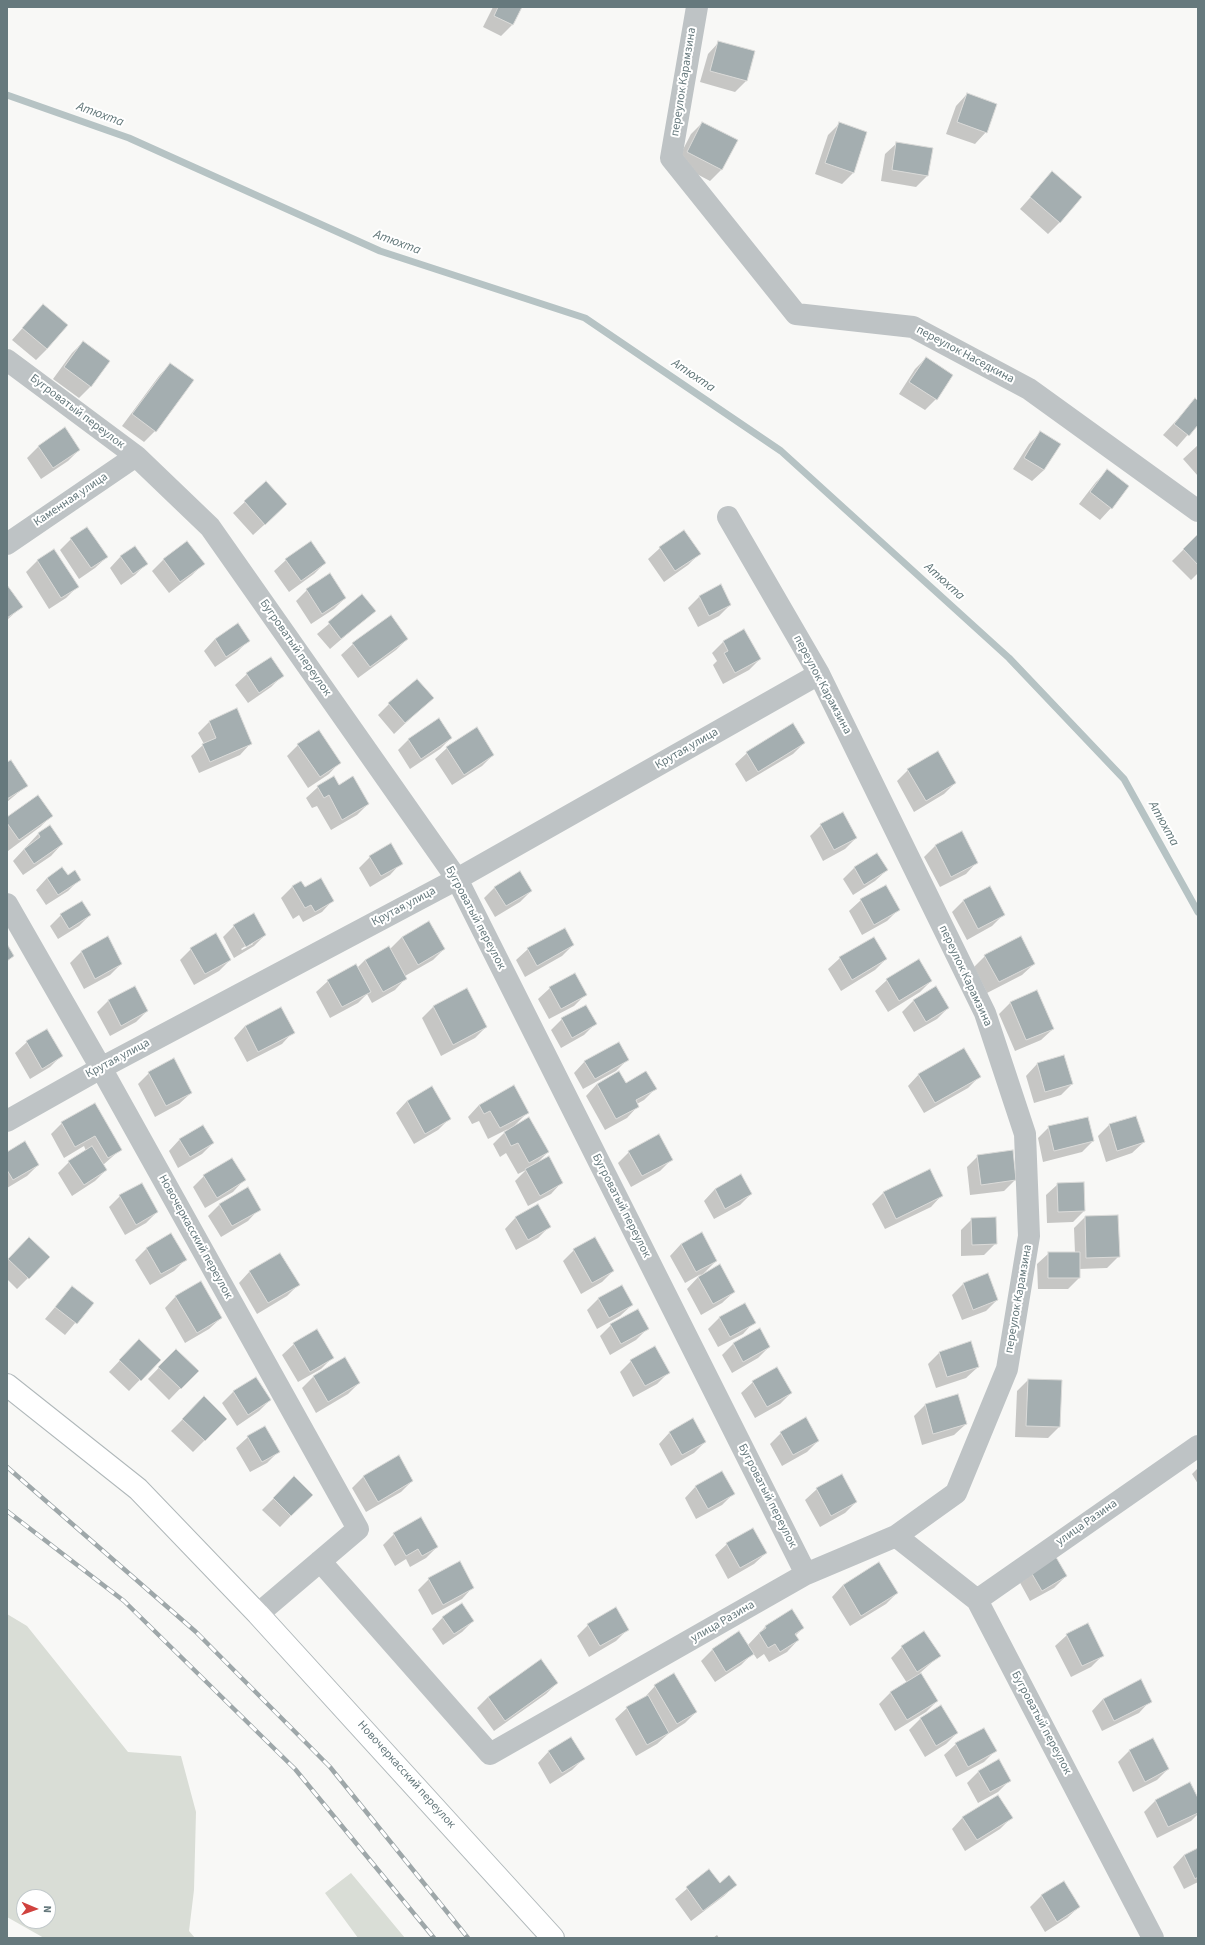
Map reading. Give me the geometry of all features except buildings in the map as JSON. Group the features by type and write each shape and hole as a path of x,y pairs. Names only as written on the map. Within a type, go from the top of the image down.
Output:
{"main road":[{"name":"Новочеркасский переулок","path":"7,1385 138,1488 258,1614 553,1938"}],"street":[{"name":"переулок Карамзина","path":"671,158 697,7"},
{"name":"переулок Наседкина","path":"671,158 796,314 913,327 1029,389 1198,511"},
{"name":"Бугроватый переулок","path":"7,360 136,456 210,527 457,879 806,1574"},
{"name":"Каменная улица","path":"7,544 136,456"},
{"name":"переулок Карамзина","path":"728,517 819,674 985,1013 1025,1134 1029,1236 1007,1369 956,1493"},
{"name":"Крутая улица","path":"7,1121 101,1068 457,879 819,674"},
{"name":"Новочеркасский переулок","path":"7,904 101,1068 358,1529 258,1614"},
{"name":"улица Разина","path":"977,1600 1198,1446"},
{"name":"улица Разина","path":"320,1561 490,1754 806,1574 896,1536 956,1493"},
{"name":"Бугроватый переулок","path":"896,1536 977,1600 1154,1938"}],"shaded area":[{"path":"7,1614 27,1626 128,1752 181,1756 196,1812 194,1890 189,1931 195,1938 44,1938 28,1929 56,1929 56,1889 16,1889 16,1922 7,1917"},
{"path":"351,1873 405,1938 358,1938 325,1893"}],"waterway":[{"name":"Атюхта","path":"7,95 129,138 380,251 585,318 781,451 1009,658 1124,779 1198,912"}],"railway":[{"path":"7,1467 196,1632 330,1767 468,1938"},
{"path":"7,1511 124,1601 295,1769 434,1938"}]}
